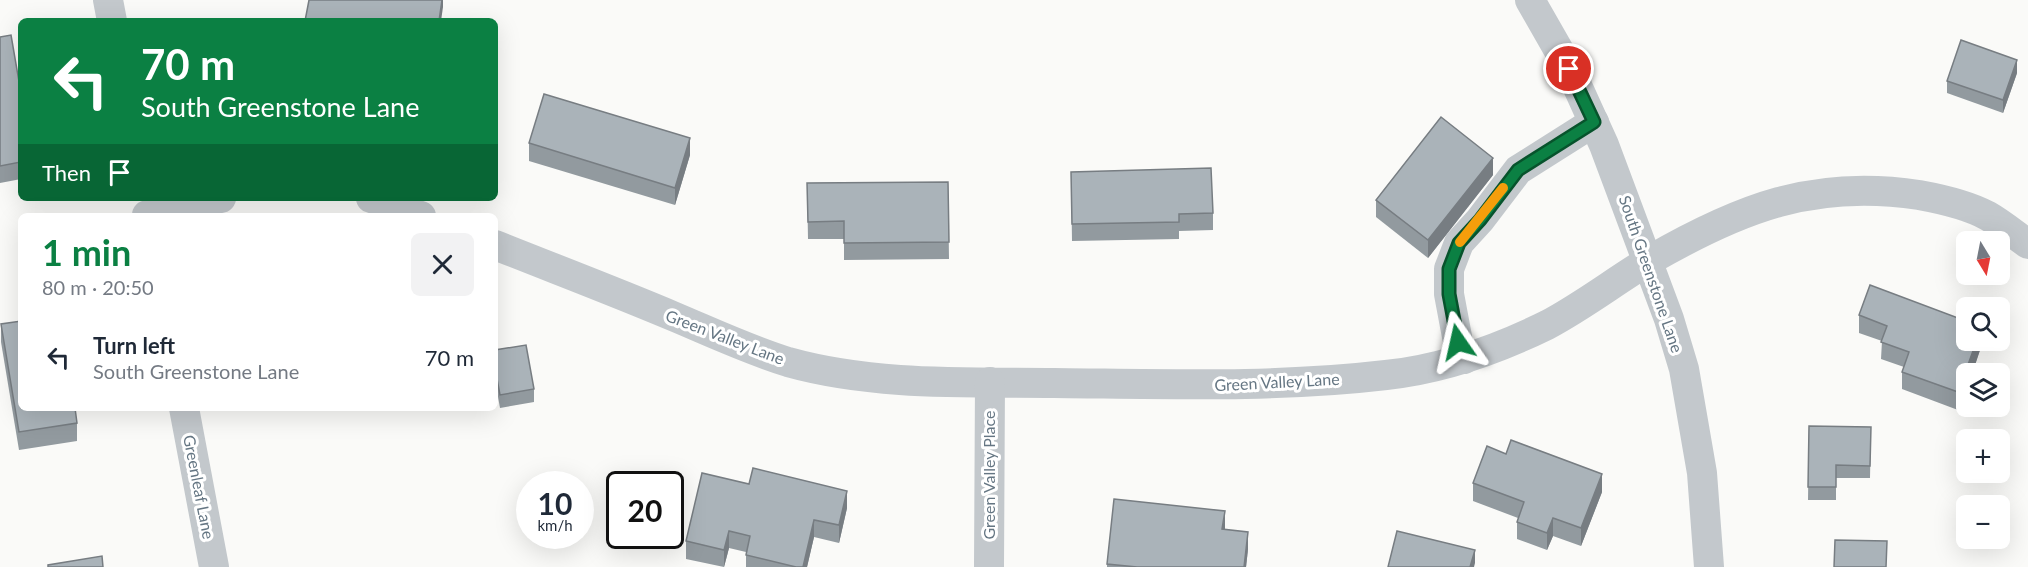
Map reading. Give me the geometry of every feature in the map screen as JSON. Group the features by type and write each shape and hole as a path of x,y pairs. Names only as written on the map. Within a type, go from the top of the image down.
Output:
{"street":[{"path":"108,0 111,18"},
{"name":"South Greenstone Lane","path":"1530,0 1569,69 1594,122 1649,261 1684,369 1702,473 1709,567"},
{"path":"1464,358 1458,342 1449,294 1449,269 1459,243 1480,220 1518,170 1594,122"},
{"name":"Green Valley Lane","path":"498,246 677,318 742,347 792,363 864,376 927,381 1232,385 1389,375 1447,364 1505,345 1551,322 1649,261 1729,218 1782,199 1830,191 1886,190 1940,199 1986,215 2028,244"},
{"path":"159,213 209,201"},
{"path":"378,201 412,213"},
{"name":"Green Valley Place","path":"989,567 990,382"},
{"name":"Greenleaf Lane","path":"185,411 214,567"}],"building":[{"path":"309,0 442,0 439,18 306,18"},
{"path":"11,35 18,76 18,163 0,166 0,37"},
{"path":"1961,40 2017,60 2003,100 1947,81"},
{"path":"544,94 690,138 675,188 529,143"},
{"path":"1441,117 1493,158 1428,240 1376,200"},
{"path":"1211,168 1213,213 1179,214 1179,222 1072,224 1071,172"},
{"path":"948,182 949,242 844,243 844,221 808,222 807,183"},
{"path":"1870,285 1956,317 1956,351 1973,351 1969,363 1956,363 1956,391 1902,372 1909,352 1881,342 1887,326 1859,315"},
{"path":"18,321 18,411 75,411 77,423 19,432 1,324"},
{"path":"526,345 534,389 500,395 498,350"},
{"path":"1809,426 1871,427 1870,466 1836,465 1836,487 1808,487"},
{"path":"1511,440 1602,474 1581,528 1553,518 1547,533 1517,522 1524,502 1473,483 1487,446 1506,454"},
{"path":"753,468 847,491 839,525 814,520 803,567 746,555 750,536 729,531 724,550 686,541 702,473 749,484"},
{"path":"1114,499 1225,511 1222,529 1248,532 1244,567 1137,567 1107,564"},
{"path":"1397,531 1475,550 1470,567 1388,567"},
{"path":"1835,540 1887,541 1886,567 1834,567"},
{"path":"102,556 103,567 48,567 48,565"}],"slow traffic":[{"path":"1460,242 1480,220 1503,188"}],"route":[{"path":"1458,342 1449,294 1449,269 1459,243 1480,220 1518,170 1594,122 1569,69"}]}
